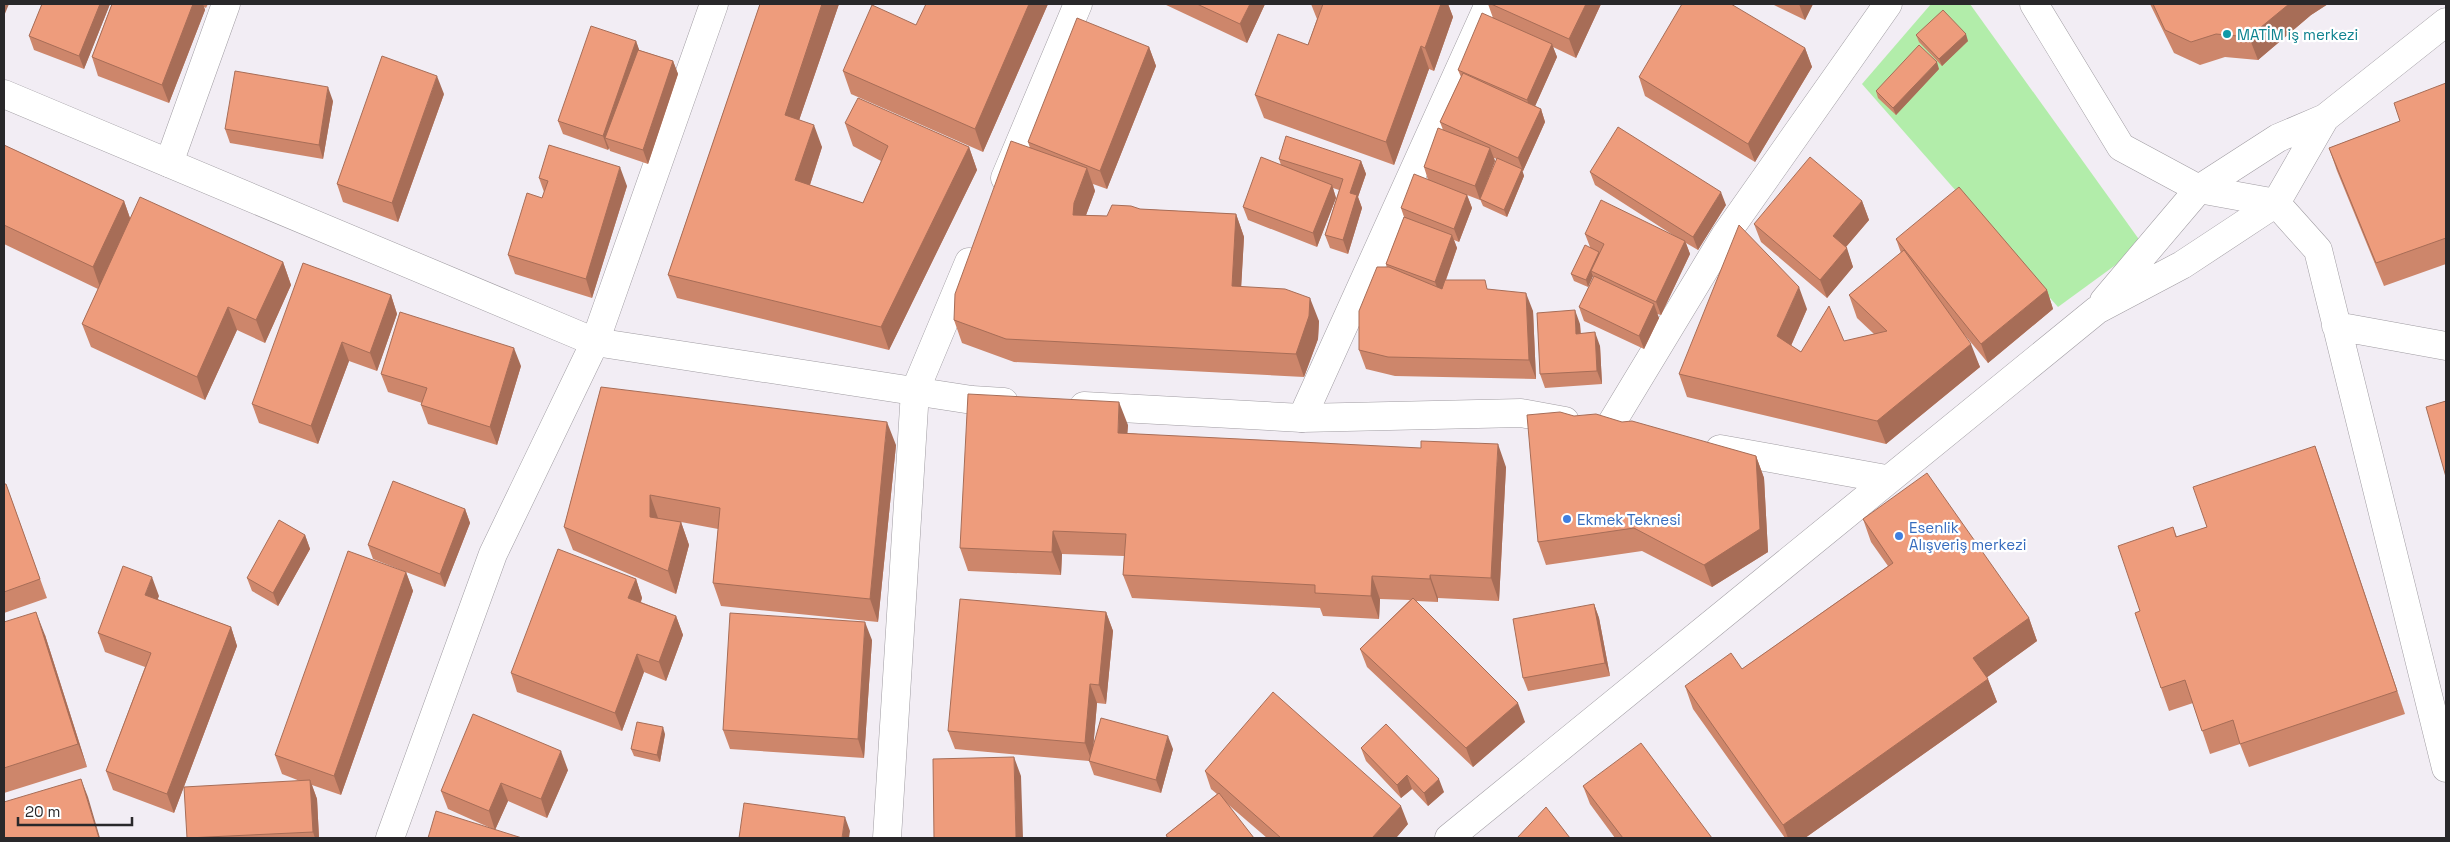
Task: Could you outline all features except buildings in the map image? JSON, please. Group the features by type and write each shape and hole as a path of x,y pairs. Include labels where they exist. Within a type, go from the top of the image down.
{"street":[{"path":"169,163 226,4"},
{"path":"390,838 493,554 595,342 714,4"},
{"path":"995,202 1078,4"},
{"path":"1302,418 1488,4"},
{"path":"1608,429 1726,234 1888,4"},
{"path":"2034,4 2121,147 2198,189 2276,202 2318,250 2446,768"},
{"path":"1449,838 2096,310 2198,189 2278,138 2325,118 2446,22"},
{"path":"4,94 595,342 972,400 1030,403"},
{"path":"2096,310 2182,265 2276,202 2325,118"},
{"path":"887,838 915,391 980,238"},
{"path":"2336,326 2446,346"},
{"path":"1059,405 1302,418 1521,413 1637,434"},
{"path":"1694,444 1886,480"}],"green space":[{"path":"1931,4 1970,4 2143,245 2058,307 1862,84"}],"place":[{"name":"MATİM iş merkezi","path":"2227,34"},
{"name":"Ekmek Teknesi","path":"1567,519"},
{"name":"Esenlik Alışveriş merkezi","path":"1899,536"}]}
